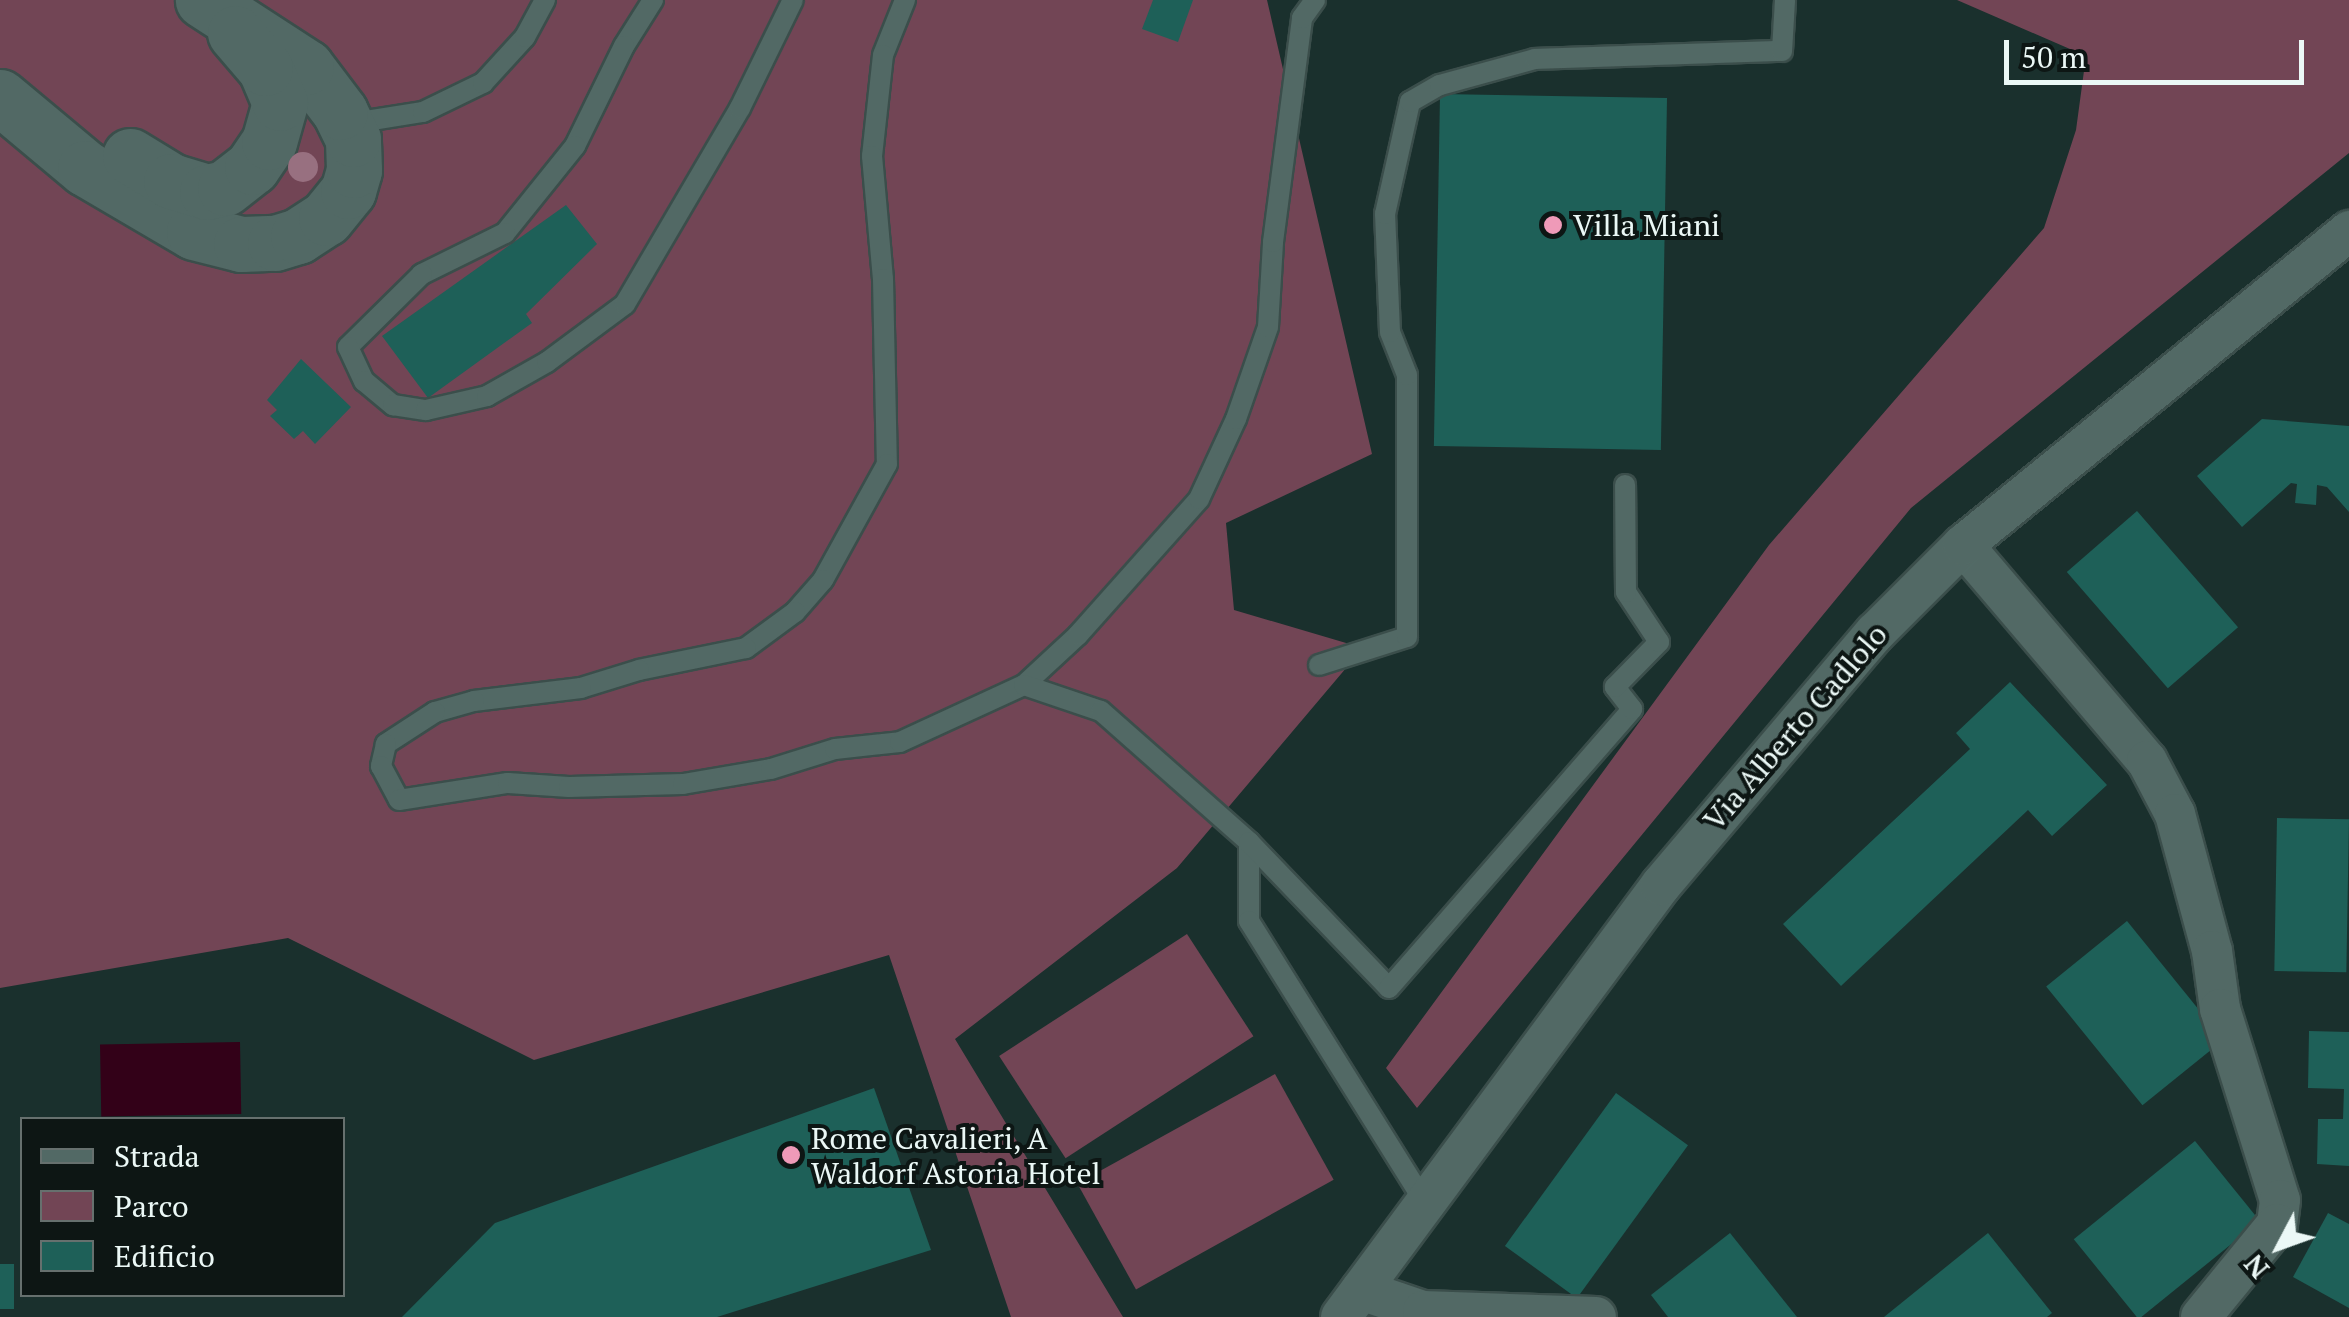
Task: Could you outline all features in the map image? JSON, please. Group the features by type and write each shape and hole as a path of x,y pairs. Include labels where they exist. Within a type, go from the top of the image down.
{"street":[{"path":"0,98 124,194 194,232 241,244 275,243 298,236 316,226 342,200 354,170 346,124 306,67 208,4"},
{"path":"0,98 84,129 193,190 225,188 260,155 277,122 280,103 265,68 208,4"},
{"name":"Via Alberto Cadlolo","path":"1351,1304 1674,870 1862,647 1963,545 2349,232"},
{"path":"1963,545 2147,761 2176,814 2212,951 2220,1009 2280,1200 2277,1224 2201,1317"},
{"path":"1351,1304 1596,1317"}],"lane":[{"path":"346,124 423,112 482,83 525,36 545,0"},
{"path":"652,0 624,46 575,146 505,233 422,274 348,348 364,381 394,405 426,410 488,396 547,362 624,304 731,125 793,0"},
{"path":"905,0 882,54 872,156 882,279 887,464 824,580 795,612 746,648 639,670 581,688 474,701 435,712 386,744 381,766 400,800 508,783 569,787 682,784 771,769 835,749 900,742 1024,685 1078,635 1199,499 1236,419 1268,327 1273,242 1302,18 1315,0"},
{"path":"1318,665 1406,637 1408,375 1390,332 1385,214 1410,102 1440,85 1535,59 1782,51 1785,0"},
{"path":"1024,685 1101,711 1249,842 1389,988 1632,710 1615,688 1660,642 1626,592 1625,485"},
{"path":"1249,842 1249,921 1426,1204"}],"green space":[{"path":"0,0 1267,0 1372,454 1226,523 1234,610 1363,648 1177,868 955,1039 1123,1317 1011,1317 889,955 534,1060 288,938 0,988"},
{"path":"1957,0 2349,0 2349,153 1911,508 1417,1108 1386,1068 1769,545 2044,228 2076,130 2086,56"},
{"path":"1187,934 1253,1036 1066,1158 999,1056"},
{"path":"1275,1074 1334,1180 1136,1289 1077,1184"}],"shaded area":[{"path":"240,1042 241,1114 101,1116 100,1044"}],"building":[{"path":"1153,0 1193,0 1178,42 1142,29"},
{"name":"Villa Miani","path":"1440,94 1667,98 1661,450 1434,446"},
{"path":"566,205 597,244 526,314 532,323 428,398 382,336"},
{"path":"301,359 351,407 315,444 303,431 294,439 270,416 277,410 267,400"},
{"path":"2262,419 2349,426 2349,512 2327,487 2317,485 2316,505 2295,503 2297,484 2291,483 2242,527 2197,476"},
{"path":"2137,511 2238,627 2168,688 2067,572"},
{"path":"2010,682 2107,785 2052,836 2028,810 1841,986 1783,924 1970,749 1956,733"},
{"path":"2277,818 2349,819 2346,972 2274,971"},
{"path":"2127,921 2223,1040 2142,1105 2046,986"},
{"path":"2309,1031 2349,1032 2349,1166 2317,1164 2318,1119 2343,1119 2344,1089 2308,1088"},
{"name":"Rome Cavalieri, A Waldorf Astoria Hotel","path":"874,1088 931,1250 717,1317 402,1317 495,1223"},
{"path":"1616,1093 1688,1145 1577,1298 1505,1246"},
{"path":"2195,1141 2260,1221 2141,1317 2137,1317 2074,1239"},
{"path":"2328,1213 2349,1224 2349,1308 2293,1277"},
{"path":"1730,1233 1797,1317 1668,1317 1651,1295"},
{"path":"1988,1233 2052,1313 2047,1317 1884,1317"},
{"path":"0,1264 14,1264 14,1309 0,1309"}],"place":[{"name":"Villa Miani","path":"1553,225"},
{"name":"Rome Cavalieri, A Waldorf Astoria Hotel","path":"791,1155"}]}
